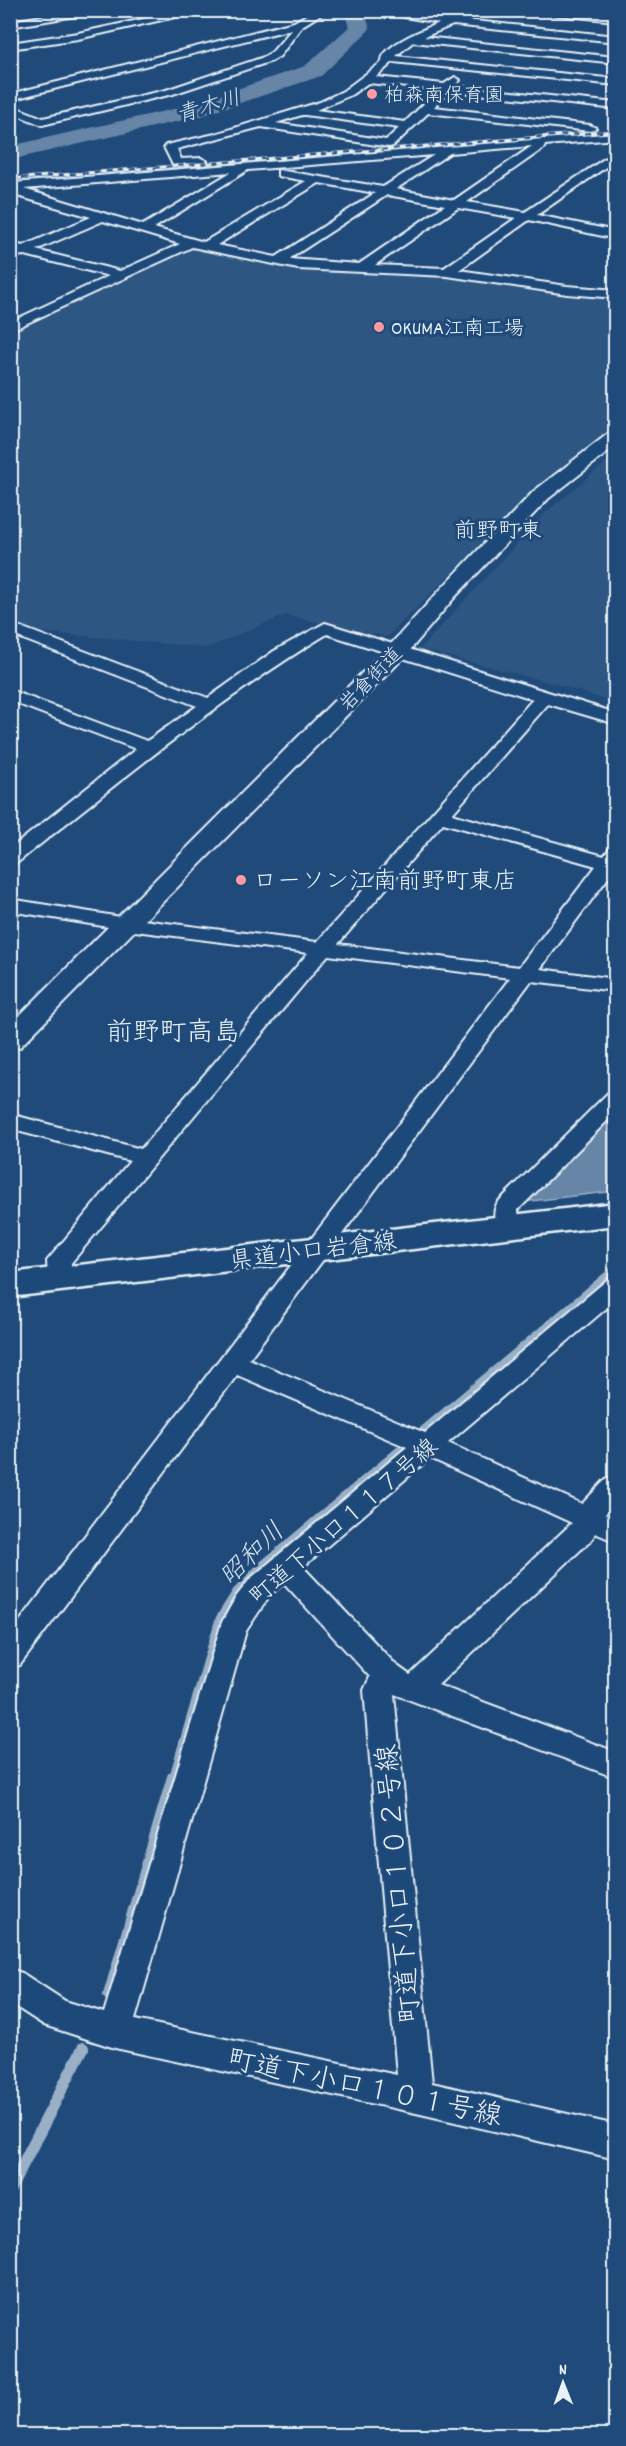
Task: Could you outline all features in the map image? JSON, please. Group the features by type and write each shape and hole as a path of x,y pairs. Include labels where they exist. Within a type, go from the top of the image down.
{"main road":[{"name":"県道小口岩倉線","path":"10,1285 615,1214"}],"street":[{"path":"10,24 107,10"},
{"path":"10,46 78,36 201,10"},
{"path":"10,97 134,70 297,24 323,10"},
{"path":"369,10 454,22 615,39"},
{"path":"387,58 411,39 480,10"},
{"path":"538,10 615,18"},
{"path":"389,144 521,18"},
{"path":"10,108 42,122 106,107 174,95 268,59 294,35 298,28 297,24"},
{"path":"411,39 615,60"},
{"path":"115,58 134,70"},
{"path":"387,58 615,82"},
{"path":"170,147 256,122 302,112 347,93 387,64 387,58"},
{"path":"364,79 615,106"},
{"path":"155,84 174,95"},
{"path":"57,85 106,107"},
{"path":"425,109 590,129"},
{"path":"302,112 407,126"},
{"path":"170,147 217,137 256,122 389,144"},
{"path":"11,186 177,163 615,127"},
{"path":"11,186 615,135"},
{"path":"217,137 236,147"},
{"path":"525,143 575,152"},
{"path":"362,268 540,146"},
{"path":"170,147 177,163"},
{"path":"278,261 382,191 444,153 443,150"},
{"path":"447,272 609,157"},
{"path":"144,229 248,167 526,216 615,235"},
{"path":"206,246 317,179"},
{"path":"11,186 102,217 191,243 278,261 324,268 447,272 567,290 615,294"},
{"path":"10,256 102,217"},
{"path":"10,327 191,243"},
{"path":"10,247 120,275"},
{"path":"20,308 39,313"},
{"name":"岩倉街道","path":"10,1041 398,650 447,594 541,495 615,437"},
{"path":"10,628 211,705"},
{"path":"10,859 149,748 280,655 325,628 615,719"},
{"path":"10,695 149,748"},
{"path":"60,1279 59,1262 323,948 545,696"},
{"path":"10,1657 612,858 440,816"},
{"path":"10,905 127,924 615,985"},
{"path":"508,1227 506,1208 615,1098"},
{"path":"10,1121 147,1158"},
{"name":"町道下小口１１７号線","path":"115,2032 232,1630 246,1605 260,1587 615,1286"},
{"path":"233,1363 396,1431 615,1531"},
{"path":"414,1689 582,1531 594,1506 615,1486"},
{"path":"286,1567 386,1674 399,1683 615,1765"},
{"name":"町道下小口１０２号線","path":"386,1674 379,1689 416,2096"},
{"name":"町道下小口１０１号線","path":"10,1984 57,2014 115,2032 416,2096 615,2142"}],"shaded area":[{"path":"191,247 299,269 446,275 615,295 615,430 535,491 387,637 285,615 207,648 34,631 11,623 10,332"},
{"path":"615,455 615,703 560,685 420,649 545,513"},
{"path":"615,1107 615,1191 523,1202"}],"waterway":[{"name":"青木川","path":"10,153 193,111 313,71 360,28 356,18 371,10"},
{"name":"昭和川","path":"173,1779 220,1619 237,1592 261,1567 616,1269"},
{"name":"昭和川","path":"109,1995 173,1777"},
{"name":"昭和川","path":"10,2189 83,2048"}],"railway":[{"path":"10,179 616,131"}],"place":[{"name":"柏森南保育園","path":"372,94"},
{"name":"OKUMA江南工場","path":"379,327"},
{"name":"ローソン江南前野町東店","path":"241,880"}],"district":[{"name":"前野町東","path":"498,529"},
{"name":"前野町高島","path":"173,1031"}]}
